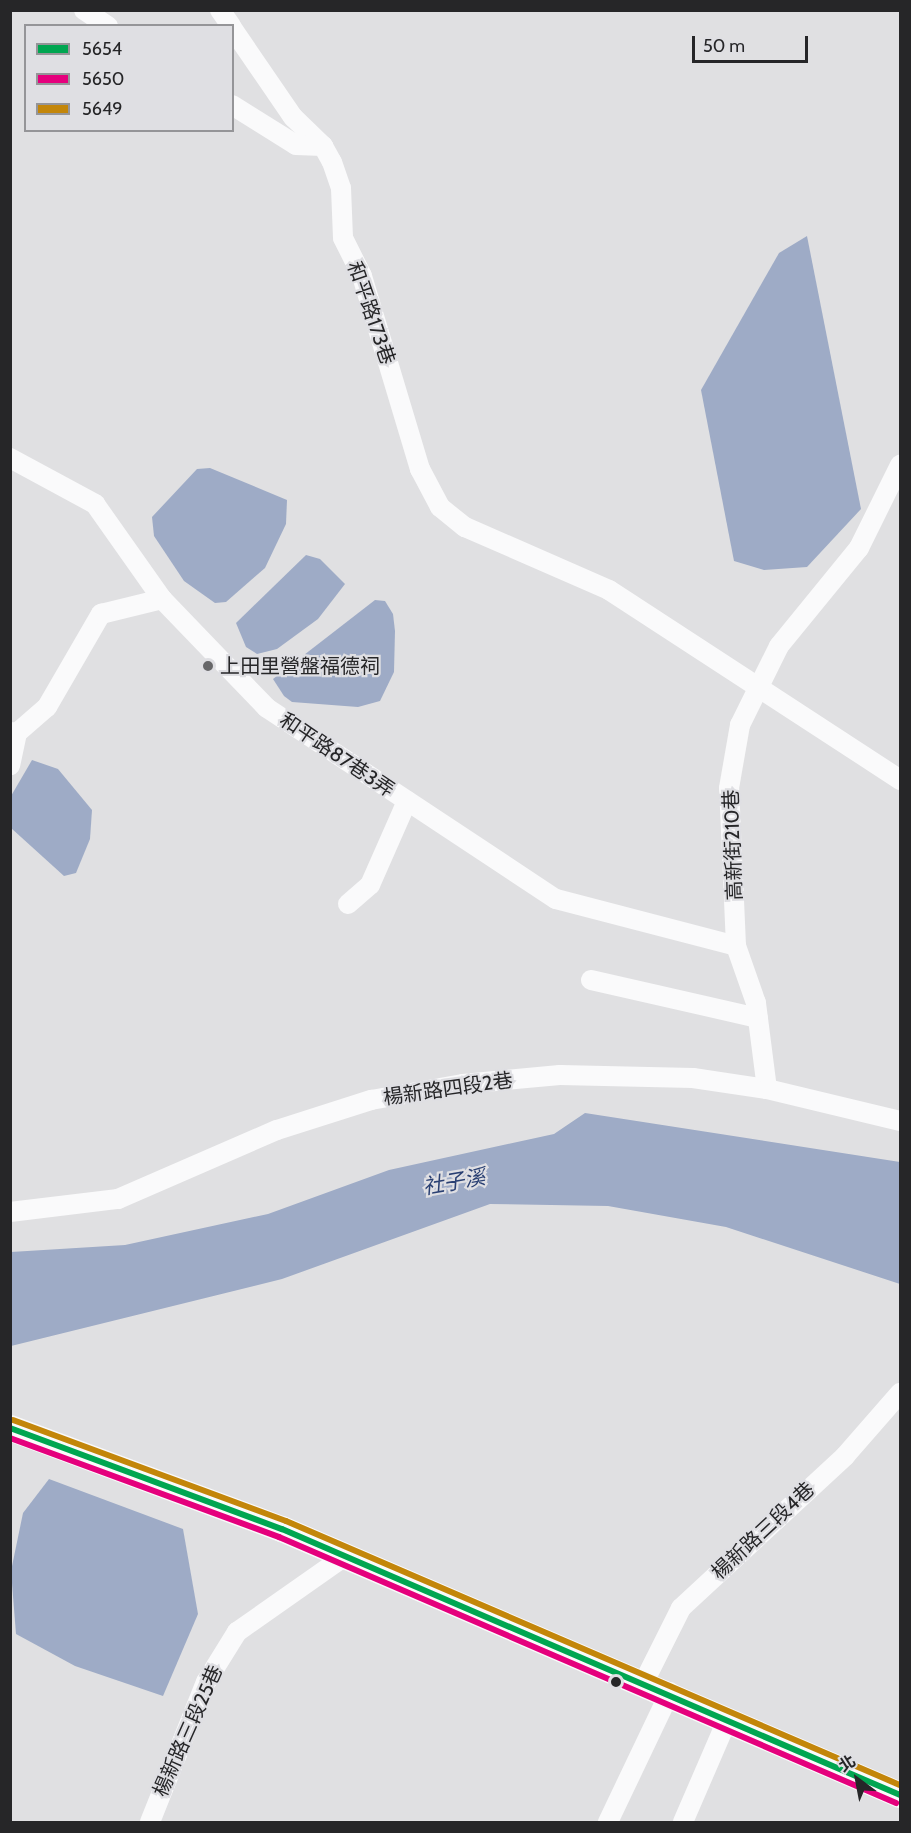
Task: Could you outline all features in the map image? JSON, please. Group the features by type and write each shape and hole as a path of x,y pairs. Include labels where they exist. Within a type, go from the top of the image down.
{"main road":[{"path":"10,1428 345,1556 670,1692 900,1795"}],"street":[{"path":"84,10 105,24"},
{"path":"220,10 230,24"},
{"path":"234,30 293,117 323,146"},
{"path":"234,106 296,145 323,146"},
{"name":"和平路173巷","path":"323,146 341,188 343,238 362,276 420,469 440,507 465,527 609,590 756,686"},
{"name":"和平路87巷3弄","path":"10,458 95,504 162,599 267,708 556,899 736,946"},
{"name":"高新街210巷","path":"767,1089 758,1018 736,946 729,788 740,725 756,686 779,646 859,548 900,465"},
{"path":"10,765 14,733 47,707 101,614 162,599"},
{"path":"756,686 900,780"},
{"path":"348,904 370,885 406,801"},
{"path":"591,980 758,1018"},
{"name":"楊新路四段2巷","path":"10,1212 118,1199 277,1130 371,1101 463,1084 572,1075 693,1078 767,1089 900,1121"},
{"name":"楊新路三段4巷","path":"644,1682 681,1608 845,1456 900,1393"},
{"name":"楊新路三段25巷","path":"150,1822 206,1682 237,1632 345,1556"},
{"path":"608,1822 670,1692"},
{"path":"683,1822 728,1718"}],"water":[{"path":"807,236 861,509 807,567 764,570 734,561 701,390 779,253"},
{"path":"210,468 287,500 286,524 265,568 226,602 215,603 184,581 154,536 152,517 197,469"},
{"path":"306,555 320,559 345,584 318,619 277,649 257,654 246,647 236,623"},
{"path":"375,600 385,601 393,614 395,631 394,672 380,701 358,707 292,702 284,696 273,679"},
{"path":"32,760 58,769 92,810 90,839 76,873 64,876 11,828 11,796"},
{"name":"社子溪","path":"585,1113 900,1162 900,1284 726,1227 608,1206 490,1204 282,1279 11,1346 11,1252 125,1245 268,1214 389,1170 554,1134"},
{"path":"49,1479 183,1529 198,1614 163,1696 75,1666 16,1634 11,1571 23,1513"}],"transit line":[{"name":"5649","path":"13,1420 286,1521 900,1785"},
{"name":"5654","path":"10,1428 282,1529 900,1795"},
{"name":"5650","path":"10,1438 279,1537 896,1803"}],"place":[{"name":"上田里營盤福德祠","path":"208,666"}]}
